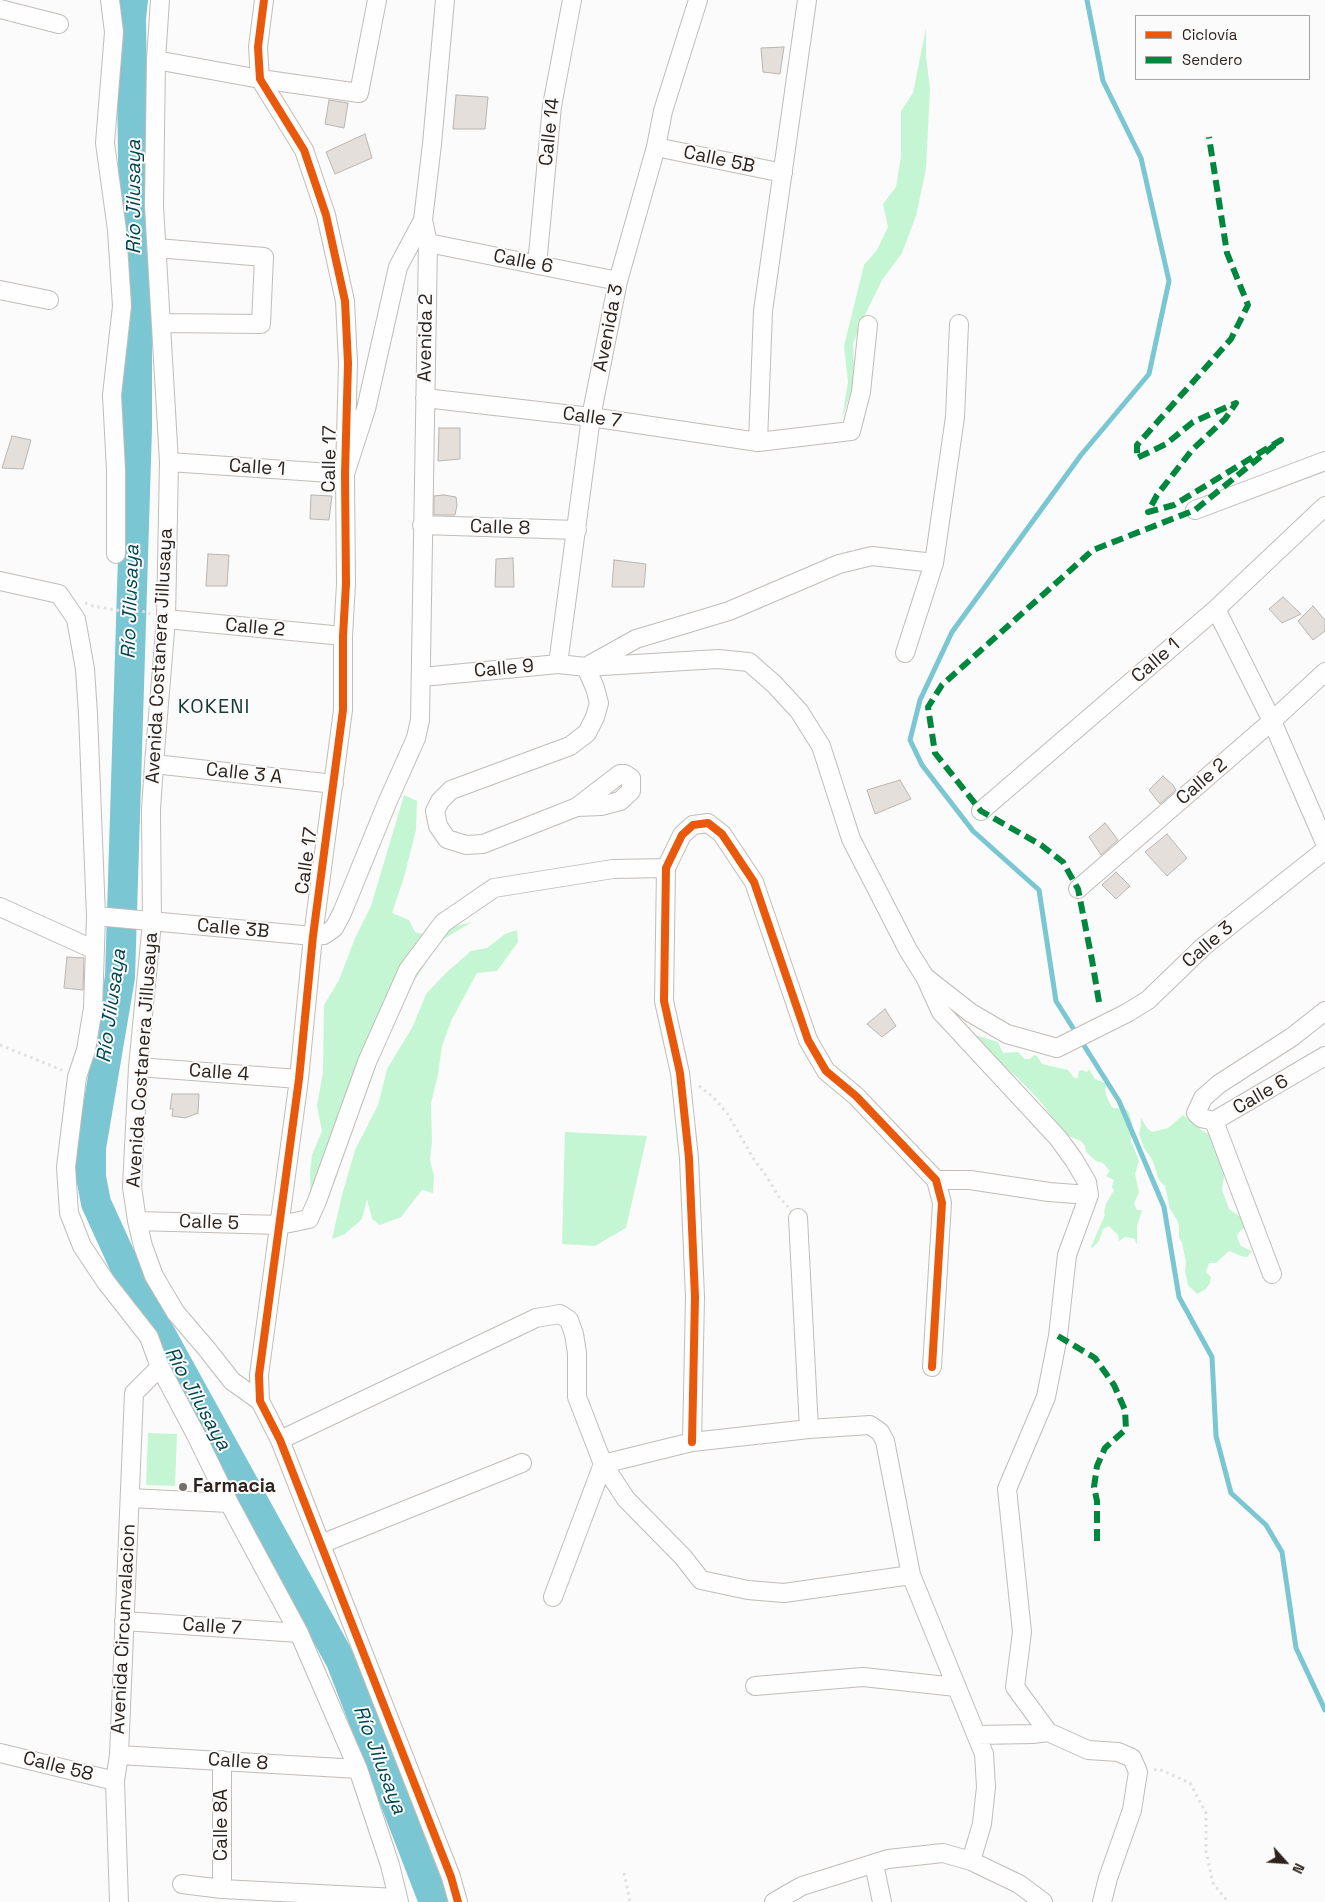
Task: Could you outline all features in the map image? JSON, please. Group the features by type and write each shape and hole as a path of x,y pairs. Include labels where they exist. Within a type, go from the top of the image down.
{"street":[{"path":"110,0 114,32 105,142 117,230 122,306 112,395 116,470 116,554"},
{"name":"Avenida Costanera Jillusaya","path":"160,0 156,60 154,206 169,462 166,620 144,921 132,1187 137,1221 154,1276 176,1313 232,1381 260,1401"},
{"name":"Calle 17","path":"260,1401 259,1375 299,1078 313,936 343,710 348,363 345,301 326,215 304,150 260,79 258,47 264,0"},
{"path":"156,60 260,79 359,93 377,0"},
{"name":"Avenida 2","path":"313,936 324,935 334,928 342,913 416,738 420,720 428,243 423,220 445,0"},
{"name":"Calle 14","path":"537,265 552,106 572,0"},
{"name":"Avenida 3","path":"558,664 591,417 618,281 656,147 664,111 698,0"},
{"path":"758,442 763,311 807,0"},
{"path":"0,9 59,24"},
{"name":"Calle 5B","path":"656,147 783,173"},
{"path":"345,474 366,409 398,267 423,220"},
{"name":"Calle 6","path":"428,243 618,281"},
{"path":"157,248 264,257 261,324 162,323"},
{"path":"0,290 49,300"},
{"path":"905,652 934,563 955,417 959,324"},
{"name":"Calle 7","path":"425,398 591,417 758,442 852,431 861,392 868,326"},
{"path":"1195,510 1325,461"},
{"name":"Calle 1","path":"169,462 345,474"},
{"name":"Calle 1","path":"981,811 1216,609 1325,506"},
{"name":"Calle 8","path":"422,525 577,530"},
{"path":"577,807 483,844 466,844 447,839 438,826 435,811 440,801 451,790 570,746 587,733 599,703 586,667 636,639 729,610 839,564 872,556 934,563"},
{"path":"0,581 59,594 76,619 85,669 104,916 95,950 93,1008 86,1050 77,1077 66,1167 68,1213 82,1246 106,1282 150,1336 160,1367 229,1503 299,1633 358,1769 390,1865 398,1900 222,1889 182,1884"},
{"path":"1216,609 1272,721 1325,843"},
{"name":"Calle 2","path":"166,620 343,636"},
{"name":"Calle 9","path":"422,677 558,664 586,667 718,659 750,662 799,711 821,746 852,839 908,950 925,977"},
{"name":"Calle 2","path":"1078,889 1272,721 1325,672"},
{"name":"Calle 3 A","path":"154,764 334,784"},
{"path":"692,1442 695,1297 689,1158 680,1073 664,1001 666,868 682,835 693,825 708,823 722,834 754,882 808,1040 826,1071 856,1096 936,1180 942,1203 932,1367"},
{"name":"Calle 3","path":"925,977 971,1013 1007,1034 1057,1048 1127,1013 1148,1000 1204,946 1325,850"},
{"name":"Calle 5","path":"137,1221 280,1225 309,1219 367,1062 408,970 443,923 494,888 613,869 666,868"},
{"path":"0,907 95,950"},
{"name":"Calle 3B","path":"104,916 313,936"},
{"path":"925,977 941,1012 1058,1138 1087,1182 1090,1195 1067,1255 1058,1336 1046,1396 1007,1489 1022,1632 1015,1687 1048,1732 1088,1750 1118,1752 1132,1758 1138,1772 1132,1810 1108,1878 1102,1902"},
{"name":"Calle 6","path":"1323,1062 1214,1122 1201,1118 1196,1113 1203,1098 1219,1084 1292,1037 1325,1012"},
{"name":"Calle 4","path":"138,1067 299,1078"},
{"path":"1214,1122 1272,1274"},
{"path":"936,1180 970,1180 1048,1192 1090,1195"},
{"path":"798,1218 809,1429"},
{"path":"280,1440 536,1318 560,1314 569,1320 574,1334 577,1353 577,1397 603,1464 626,1499 683,1557 701,1580 748,1590 784,1593 911,1575"},
{"name":"Avenida Circunvalacion","path":"119,1902 115,1781 119,1755 134,1393 160,1367"},
{"path":"260,1401 280,1440 450,1877 458,1902"},
{"path":"603,1464 692,1442 809,1429 870,1425 880,1432 885,1441 911,1575 984,1754 986,1787 982,1824 971,1861"},
{"path":"321,1544 522,1463"},
{"path":"553,1597 603,1464"},
{"path":"130,1498 229,1503"},
{"name":"Calle 7","path":"124,1621 299,1633"},
{"path":"756,1686 863,1677 956,1687"},
{"path":"976,1735 1048,1732"},
{"name":"Calle 58","path":"0,1752 115,1781"},
{"name":"Calle 8","path":"119,1755 358,1769"},
{"name":"Calle 8A","path":"222,1760 222,1889"},
{"path":"774,1902 802,1886 888,1859 943,1853 971,1861 1019,1884 1043,1902"},
{"path":"874,1864 882,1902"}],"path":[{"path":"59,594 94,606 122,611 142,611"},
{"path":"0,1045 77,1077"},
{"path":"680,1073 712,1096 727,1113 779,1197 798,1218"},
{"path":"1138,1772 1159,1769 1190,1783 1206,1813 1206,1851 1213,1883 1228,1902"},
{"path":"624,1874 630,1902"}],"green space":[{"path":"926,28 926,56 930,89 926,169 916,216 902,253 882,280 853,344 855,380 842,419 848,382 844,346 864,265 877,250 888,227 883,204 896,187 901,156 901,111 913,93"},
{"path":"404,795 417,801 416,830 404,877 392,913 409,920 415,932 423,934 472,922 432,946 425,964 385,1027 311,1207 310,1173 312,1155 322,1131 317,1106 323,1072 324,1005 339,980 355,938 371,906"},
{"path":"517,930 518,942 497,971 477,973 452,1019 442,1046 438,1075 431,1103 432,1141 430,1160 434,1176 433,1193 422,1190 401,1217 380,1225 372,1219 367,1199 362,1219 345,1234 332,1239 355,1150 378,1105 387,1069 413,1026 426,994 471,951 487,948 505,934"},
{"path":"975,1035 998,1042 1003,1053 1018,1052 1025,1059 1030,1059 1034,1055 1037,1056 1042,1064 1068,1070 1074,1078 1078,1078 1079,1071 1087,1072 1089,1069 1095,1079 1108,1084 1105,1089 1111,1106 1113,1108 1126,1109 1129,1113 1132,1123 1131,1141 1139,1161 1135,1174 1139,1192 1134,1204 1137,1210 1142,1210 1137,1226 1137,1244 1135,1239 1132,1238 1125,1237 1119,1241 1118,1235 1109,1226 1103,1229 1099,1241 1091,1247 1105,1215 1106,1204 1114,1190 1112,1187 1114,1180 1106,1176 1110,1171 1103,1163 1096,1161 1086,1152 1085,1146 1081,1141 1066,1135 1039,1100 1017,1077 980,1046 973,1037"},
{"path":"1183,1115 1204,1132 1214,1136 1214,1145 1225,1169 1222,1190 1229,1209 1246,1221 1246,1227 1237,1236 1241,1246 1252,1251 1247,1257 1229,1251 1216,1263 1209,1263 1206,1272 1211,1277 1210,1283 1206,1289 1197,1294 1188,1285 1185,1271 1186,1261 1179,1238 1179,1226 1170,1209 1165,1186 1159,1180 1152,1159 1144,1148 1139,1134 1141,1118 1152,1132 1168,1128"},
{"path":"565,1132 647,1136 626,1228 595,1246 562,1244"},
{"path":"148,1433 177,1434 175,1486 146,1485"}],"building":[{"path":"784,47 780,74 763,72 761,48"},
{"path":"456,95 488,97 485,129 453,129"},
{"path":"329,100 348,103 344,128 325,124"},
{"path":"365,134 372,158 335,174 326,152"},
{"path":"439,428 460,428 460,459 438,461"},
{"path":"12,436 31,440 23,469 2,468"},
{"path":"311,495 332,496 329,520 310,519"},
{"path":"434,496 456,497 455,515 434,515"},
{"path":"208,554 229,555 227,586 206,586"},
{"path":"513,558 514,587 495,587 496,559"},
{"path":"614,560 646,564 644,587 612,587"},
{"path":"1283,597 1301,614 1282,623 1269,609"},
{"path":"1313,606 1325,620 1325,631 1313,640 1298,621"},
{"path":"1163,776 1176,790 1160,804 1149,790"},
{"path":"900,780 911,799 875,814 867,790"},
{"path":"1105,823 1118,840 1101,855 1089,837"},
{"path":"1167,834 1187,858 1167,876 1145,852"},
{"path":"1116,872 1130,886 1116,899 1102,885"},
{"path":"67,957 84,958 83,990 64,988"},
{"path":"885,1009 896,1026 882,1037 867,1024"},
{"path":"172,1094 199,1094 198,1113 185,1118 172,1116 173,1109 170,1109"}],"waterway":[{"name":"Río Jilusaya","path":"133,0 131,18 137,316 137,428 120,977 91,1148 91,1177 96,1203 132,1282 341,1661 434,1902"},
{"path":"1087,0 1103,81 1141,158 1169,281 1149,374 1081,455 952,632 920,700 910,740 922,765 973,831 1039,890 1056,1001 1119,1101 1164,1207 1179,1297 1212,1357 1216,1436 1231,1493 1266,1525 1282,1552 1296,1648 1325,1710"}],"marked path":[{"path":"1099,1002 1078,889 1063,862 1041,845 981,811 935,753 928,707 942,685 1093,550 1195,510 1281,440 1174,505 1148,512 1157,495 1192,450 1225,419 1236,403 1193,422 1166,444 1137,458 1137,445 1231,339 1248,305 1227,253 1209,137"},
{"path":"1058,1336 1095,1358 1114,1385 1125,1410 1126,1429 1105,1448 1097,1466 1094,1487 1097,1501 1097,1542"}],"cycle path":[{"path":"264,0 258,47 260,79 304,150 326,215 345,301 348,363 343,710 313,936 299,1079 259,1375 260,1401 280,1440 451,1877 458,1902"},
{"path":"692,1442 695,1297 689,1158 680,1073 664,1001 666,868 682,835 693,825 708,823 722,834 754,882 808,1040 826,1071 856,1096 936,1180 942,1203 932,1367"}],"place":[{"name":"Farmacia","path":"183,1487"}],"district":[{"name":"KOKENI","path":"214,708"}]}
